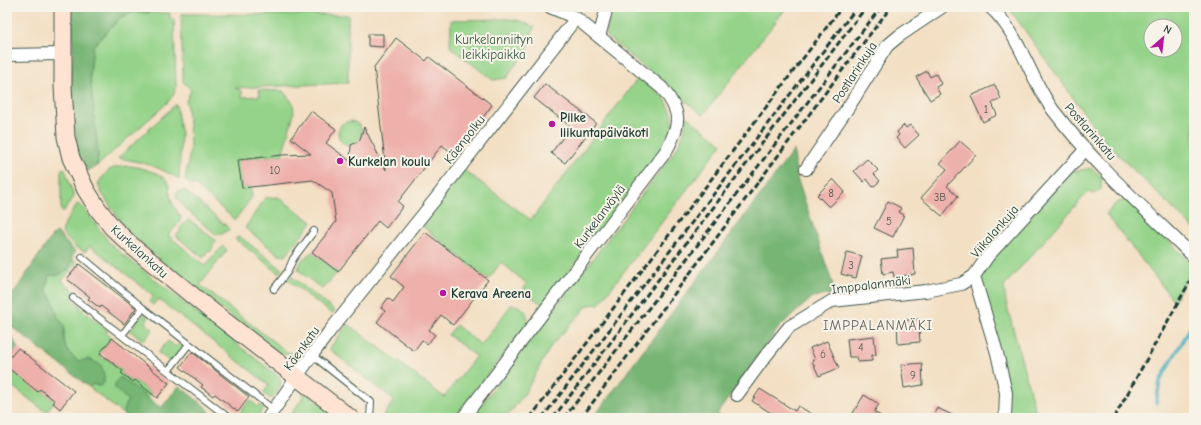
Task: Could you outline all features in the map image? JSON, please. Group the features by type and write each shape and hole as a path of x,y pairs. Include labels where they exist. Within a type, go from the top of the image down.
{"street":[{"name":"Kurkelankatu","path":"63,7 62,86 66,137 71,158 86,190 98,209 112,227 133,247 209,309 350,418"},
{"name":"Kurkelanväylä","path":"463,418 666,151 675,134 678,119 673,101 662,88 576,18 550,7"},
{"path":"599,37 607,7"},
{"name":"Postlarinkuja","path":"806,169 851,103 887,46 899,36 942,7"},
{"name":"Postlarinkatu","path":"990,7 1008,27 1042,94 1085,150 1194,258"},
{"name":"Käenpolku","path":"358,295 576,18"},
{"path":"7,55 63,54"},
{"name":"Viikalankuja","path":"1005,418 1006,393 997,353 974,276 988,256 1085,150"},
{"name":"Imppalanmäki","path":"737,395 764,358 789,328 832,301 926,292 960,284 974,276"},
{"name":"Käenkatu","path":"271,414 312,355 358,295"}],"lane":[{"path":"274,289 288,271 294,258 314,231"},
{"path":"82,257 189,344 271,414"},
{"path":"73,298 229,418"},
{"path":"122,335 143,308"},
{"path":"168,371 189,344"},
{"path":"312,355 371,402 370,418"}],"green space":[{"path":"72,7 148,7 148,13 135,12 121,17 93,46 90,75 98,154 97,166 86,171 77,151 70,87 73,52"},
{"path":"611,7 787,7 703,115 606,36"},
{"path":"1008,7 1194,7 1194,229 1105,142"},
{"path":"135,12 170,13 170,20 174,19 176,86 174,94 168,102 97,166 98,154 90,75 93,46 121,17"},
{"path":"181,14 348,15 348,83 235,88 242,91 242,97 260,96 259,90 283,91 293,103 294,113 282,155 238,160 242,188 251,187 252,197 235,220 194,184 192,186 185,180 190,150 186,101 191,90 183,82"},
{"name":"Kurkelanniityn leikkipaikka","path":"509,19 521,21 534,27 527,52 512,69 507,78 493,80 450,47 451,20"},
{"path":"638,78 664,97 673,115 671,134 663,149 543,305 523,290 527,284 501,262 488,280 420,224 464,170 531,220"},
{"path":"176,104 181,134 179,179 150,165 118,158"},
{"path":"686,116 722,144 599,304 588,305 551,346 525,393 506,418 471,418 670,158 682,138"},
{"path":"350,121 358,125 362,133 358,141 350,145 342,141 338,133 342,125"},
{"path":"794,150 796,175 836,294 813,297 780,326 717,414 724,418 593,418"},
{"path":"131,166 158,174 167,181 171,200 181,217 180,222 168,235 205,266 223,246 227,250 200,285 287,352 299,354 301,352 302,353 300,356 294,357 285,353 283,356 157,258 118,222 119,219 101,192 98,184 105,174 111,169"},
{"path":"63,168 65,169 74,197 63,212 61,211 61,170"},
{"path":"1091,168 1102,177 1101,189 1094,194 1088,192 1004,286 1006,302 1037,418 1009,418 981,293 981,278 989,263 1072,170 1077,171"},
{"path":"184,190 230,229 217,235 185,209 176,197 178,192"},
{"path":"278,197 312,222 286,256 279,255 245,228 265,198"},
{"path":"1125,200 1137,207 1193,266 1174,301 1106,214 1116,203"},
{"path":"77,204 83,207 108,241 123,255 279,377 281,383 280,386 271,399 263,393 269,385 158,299 153,305 149,302 154,296 90,246 85,252 78,248 77,249 62,233 65,223"},
{"path":"189,219 216,241 212,246 214,248 210,252 208,251 203,258 176,236 181,229 180,228"},
{"path":"57,232 75,252 71,265 64,273 49,275 46,289 54,304 58,318 64,325 65,346 69,353 78,361 89,359 101,365 104,383 100,386 93,384 89,387 7,323 7,303 52,236"},
{"path":"239,236 282,269 279,273 235,239"},
{"path":"312,252 338,272 322,289 298,270 301,262"},
{"path":"72,259 77,262 62,281 77,293 72,299 81,306 80,308 108,330 106,333 112,338 99,355 104,360 106,358 123,371 121,373 133,382 135,380 151,393 148,398 120,377 128,400 125,405 124,415 89,387 92,384 100,386 67,351 64,340 64,325 58,318 54,304 46,289 49,275 57,276 72,263"},
{"path":"291,276 335,311 332,314 288,280"},
{"path":"511,305 519,306 526,312 528,323 454,418 382,418 394,400 329,349 348,324 444,397 476,356 448,335 456,325 481,345"},
{"path":"143,313 149,318 145,323 153,329 144,341 130,331"},
{"path":"7,329 18,348 7,361"},
{"path":"168,341 176,347 180,342 185,346 172,363 158,353"},
{"path":"7,367 38,391 40,389 55,401 46,412 7,382"},
{"path":"120,377 161,408 179,386 206,407 214,418 178,418 173,414 171,418 153,415 152,418 128,418 124,415 125,405 128,400 115,389 115,384"},
{"path":"303,393 306,393 341,418 305,418 302,416 296,418 291,414 302,399"},
{"path":"250,400 258,407 260,405 264,408 257,418 240,418 237,416"}],"building":[{"path":"368,34 383,34 383,47 368,46"},
{"path":"396,38 426,61 429,57 492,105 455,155 442,145 398,202 403,206 386,228 378,221 338,272 312,252 336,222 332,193 313,180 242,188 238,160 282,155 311,154 291,138 311,111 336,129 326,143 350,161 351,145 360,139 364,127 386,170 374,67"},
{"path":"927,71 930,77 936,74 941,84 936,87 940,94 930,100 916,77"},
{"path":"545,84 596,123 565,163 551,153 571,127 534,98"},
{"path":"995,85 1001,99 992,103 997,115 983,122 971,96"},
{"path":"904,125 906,128 910,125 919,135 905,148 896,138 899,135 897,132"},
{"path":"960,141 976,155 947,186 958,196 942,216 921,198 947,169 940,163"},
{"path":"867,159 878,170 874,174 880,181 873,187 867,179 864,182 854,171"},
{"path":"833,179 845,192 829,207 817,195"},
{"path":"888,201 901,208 899,212 904,215 893,237 874,228"},
{"name":"Kerava Areena","path":"425,232 488,280 453,325 441,315 429,330 435,335 427,344 422,340 414,351 377,322 385,311 381,308 388,298 393,302 404,287 391,276"},
{"path":"913,248 915,274 894,277 893,272 883,274 881,259 898,257 897,250"},
{"path":"847,252 862,256 856,278 841,274"},
{"path":"79,264 136,308 124,324 101,306 100,308 88,299 90,297 67,279"},
{"path":"918,319 920,342 898,344 897,321"},
{"path":"874,336 876,355 872,355 872,361 858,362 857,357 849,357 847,339"},
{"path":"112,338 169,383 157,398 135,380 133,382 121,373 123,371 100,353"},
{"path":"827,341 839,368 819,376 812,361 815,359 810,348"},
{"path":"18,348 74,391 60,409 53,403 55,401 40,389 38,392 7,367 7,361"},
{"path":"192,352 249,397 238,412 215,394 213,396 201,387 203,385 180,367"},
{"path":"922,363 923,385 904,388 901,365"},
{"path":"760,389 795,411 798,406 819,418 779,418 752,401"},
{"path":"864,395 879,404 874,412 884,418 850,418"},
{"path":"937,408 959,418 932,418"}],"waterway":[{"path":"1156,403 1160,381 1194,321"}],"railway":[{"path":"530,418 842,7"},
{"path":"542,418 857,7"},
{"path":"553,418 866,7"},
{"path":"564,418 881,7"},
{"path":"581,418 891,7"},
{"path":"1114,418 1194,274"}],"place":[{"name":"Pilke liikuntapäiväkoti","path":"552,124"},
{"name":"Kurkelan koulu","path":"340,161"},
{"name":"Kerava Areena","path":"443,293"}],"district":[{"name":"IMPPALANMÄKI","path":"878,325"}]}
